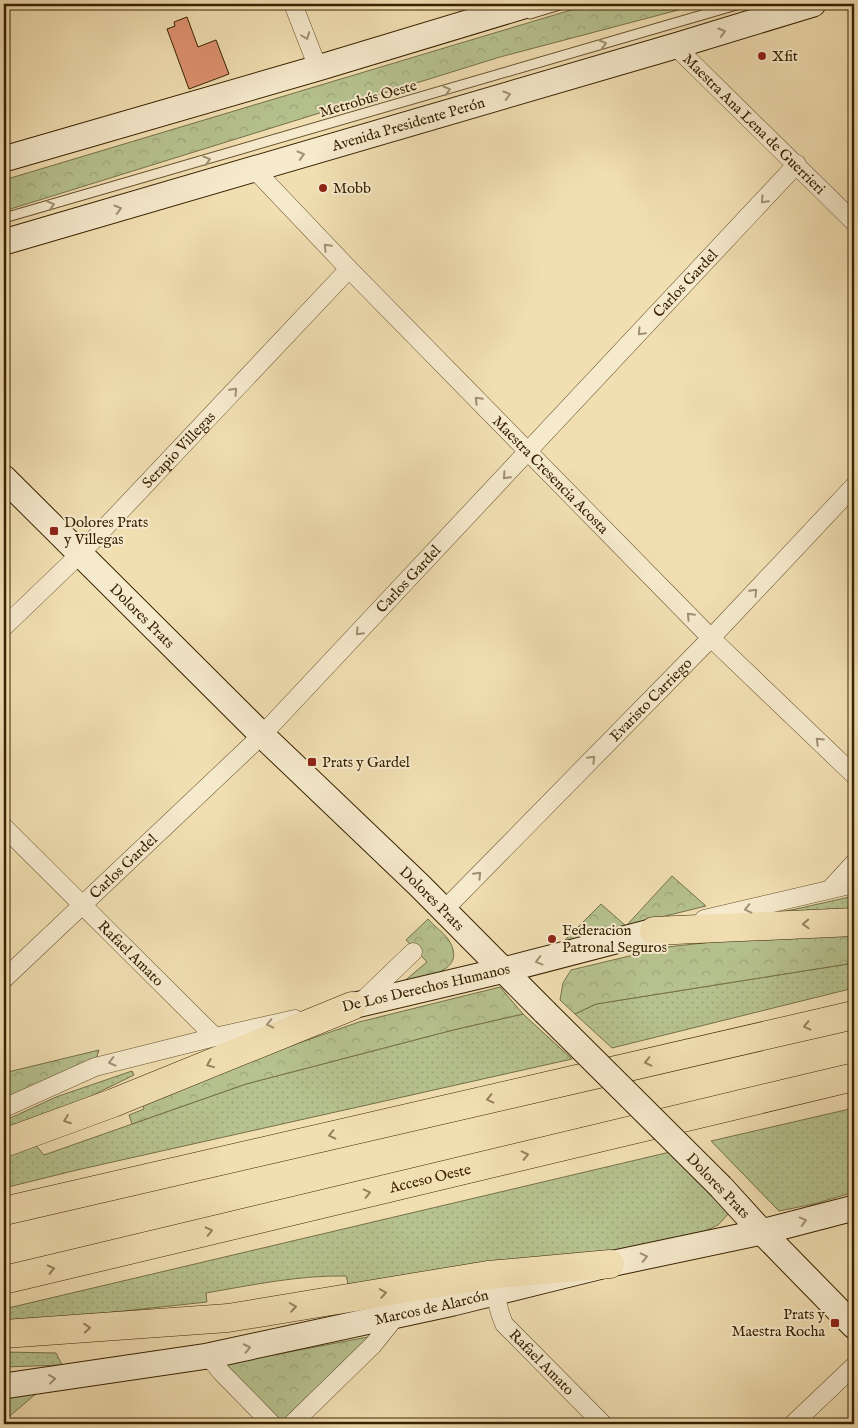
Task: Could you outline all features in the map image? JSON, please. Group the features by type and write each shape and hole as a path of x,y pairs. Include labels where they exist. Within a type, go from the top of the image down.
{"highway":[{"path":"654,931 854,922"},
{"path":"4,1143 113,1104 356,1005"},
{"path":"4,1211 854,1015"},
{"name":"Acceso Oeste","path":"4,1280 854,1076"},
{"path":"4,1334 228,1318 488,1275 610,1264"}],"street":[{"path":"293,4 318,68"},
{"path":"4,159 530,4"},
{"name":"Avenida Presidente Perón","path":"4,242 813,4"},
{"name":"Maestra Ana Lena de Guerrieri","path":"675,46 854,222"},
{"name":"Carlos Gardel","path":"4,979 262,735 797,164"},
{"name":"Maestra Cresencia Acosta","path":"254,169 349,270 712,638 854,775"},
{"name":"Serapio Villegas","path":"4,627 80,554 349,270"},
{"name":"Dolores Prats","path":"4,478 262,735 444,910 721,1187 854,1326"},
{"name":"Evaristo Carriego","path":"444,910 712,638 854,486"},
{"name":"Rafael Amato","path":"4,827 215,1036"},
{"path":"830,889 854,863"},
{"name":"De Los Derechos Humanos","path":"4,1108 95,1067 215,1036 504,970 654,931 854,884"},
{"path":"356,1005 413,952"},
{"name":"Marcos de Alarcón","path":"4,1386 208,1356 397,1315 610,1264 762,1232 854,1208"},
{"name":"Rafael Amato","path":"495,1292 504,1324 603,1424"},
{"path":"292,1424 374,1345 397,1315"},
{"path":"208,1356 222,1374 272,1424"},
{"path":"793,1424 854,1366"}],"lane":[{"path":"52,155 564,4"},
{"name":"Metrobús Oeste","path":"4,218 740,4"}],"green space":[{"path":"591,4 701,4 500,57 4,211 4,180"},
{"path":"672,876 706,906 626,926"},
{"path":"854,896 854,918 751,919"},
{"path":"601,904 626,926 564,941"},
{"path":"428,919 448,939 453,950 453,959 449,966 441,971 402,983 427,962 406,940"},
{"path":"854,929 854,963 596,1004 575,1014 560,1000 563,983 571,970 667,947 823,930"},
{"path":"854,963 854,988 612,1048 575,1014 596,1004"},
{"path":"500,987 523,1014 453,1030 246,1084 132,1124 129,1115 144,1109 141,1101 230,1067 359,1022"},
{"path":"523,1014 572,1059 4,1188 4,1153 33,1142 44,1155 246,1084 453,1030"},
{"path":"99,1050 95,1062 4,1100 4,1073"},
{"path":"132,1071 134,1075 30,1126 4,1136 4,1121 56,1097"},
{"path":"854,1108 854,1192 814,1204 779,1211 711,1141"},
{"path":"670,1152 732,1210 718,1225 699,1234 578,1259 349,1287 346,1276 294,1279 206,1293 207,1302 4,1324 4,1309"},
{"path":"368,1337 280,1423 225,1364"},
{"path":"4,1352 56,1353 62,1365 4,1367"},
{"path":"38,1392 4,1421 4,1398"}],"building":[{"path":"187,17 198,47 216,40 229,74 189,89 167,29 175,26 174,22"}],"place":[{"name":"Xfit","path":"762,56"},
{"name":"Mobb","path":"323,188"},
{"name":"Dolores Prats y Villegas","path":"54,531"},
{"name":"Prats y Gardel","path":"312,762"},
{"name":"Federacion Patronal Seguros","path":"552,939"},
{"name":"Prats y Maestra Rocha","path":"835,1323"}]}
